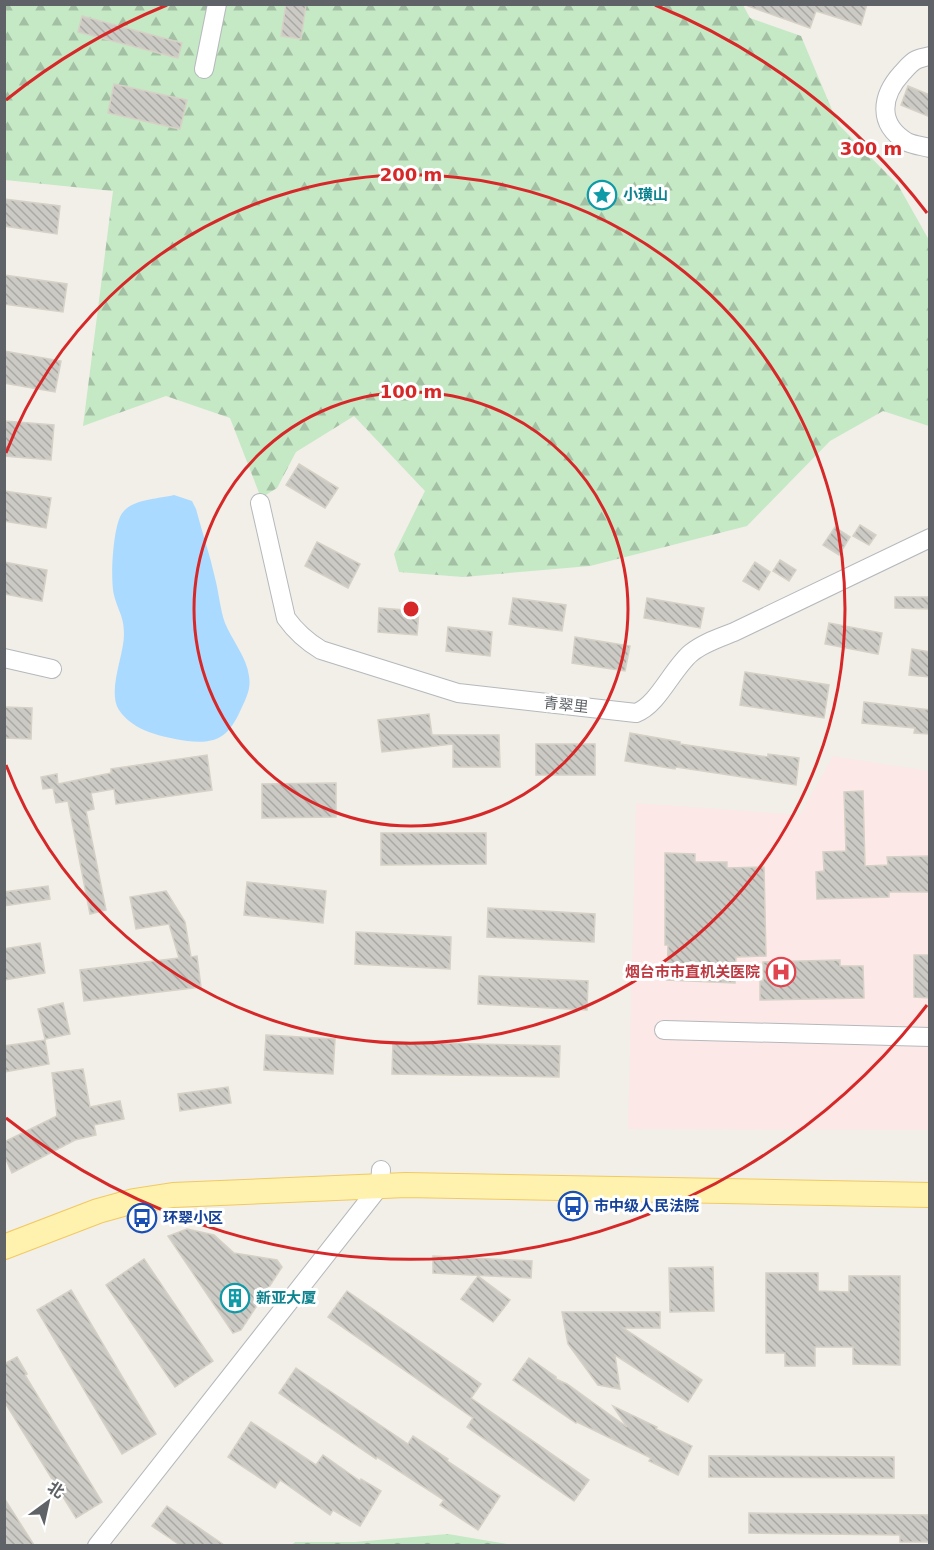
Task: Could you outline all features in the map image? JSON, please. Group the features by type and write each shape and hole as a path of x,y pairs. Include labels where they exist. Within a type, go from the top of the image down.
{"main road":[{"path":"381,1178 405,1169 930,1179"},
{"path":"5,1241 134,1201 173,1195 381,1178 418,1185 930,1195"}],"street":[{"path":"204,69 217,4"},
{"path":"930,56 916,60 907,67 897,79 885,101 887,120 893,130 909,143 930,148"},
{"name":"青翠里","path":"260,502 286,618 295,631 321,650 458,693 636,712 650,704 681,663 706,643 734,632 930,538"},
{"path":"4,658 52,669"},
{"path":"664,1030 930,1037"},
{"path":"97,1545 381,1178"}],"shaded area":[{"name":"烟台市市直机关医院","path":"833,756 929,771 929,1130 628,1129 636,803 800,815"}],"green space":[{"path":"5,5 743,5 750,18 801,36 838,124 898,185 929,240 929,426 883,411 830,441 747,526 590,566 463,577 399,572 394,554 425,491 354,416 296,452 277,488 261,498 230,418 166,396 83,426 113,191 5,180"},
{"path":"448,1534 513,1545 292,1545 295,1542 355,1542"}],"water":[{"path":"174,495 192,501 196,509 213,569 223,618 248,669 249,676 247,696 233,724 222,736 208,741 187,741 150,732 133,724 125,717 116,702 115,683 124,634 112,578 114,542 118,522 125,510 131,506 145,500"}],"building":[{"path":"286,4 306,4 301,39 281,36"},
{"path":"748,4 867,4 861,25 816,11 810,28 748,6"},
{"path":"82,16 182,43 178,58 78,32"},
{"path":"114,84 187,100 180,129 108,113"},
{"path":"908,86 930,95 930,117 901,105"},
{"path":"4,199 60,206 57,234 4,226"},
{"path":"4,275 67,284 63,312 4,304"},
{"path":"4,351 61,361 55,392 4,383"},
{"path":"4,421 54,425 51,460 4,456"},
{"path":"299,464 338,488 325,508 286,485"},
{"path":"4,491 51,498 46,528 4,521"},
{"path":"860,525 876,535 869,545 853,536"},
{"path":"835,527 850,537 839,555 823,545"},
{"path":"317,542 360,564 348,588 305,566"},
{"path":"780,560 796,570 789,581 773,571"},
{"path":"4,562 47,570 42,601 4,594"},
{"path":"755,562 770,572 759,590 743,581"},
{"path":"895,597 930,597 930,609 895,608"},
{"path":"513,598 566,605 562,631 509,624"},
{"path":"647,598 704,608 700,628 644,618"},
{"path":"379,608 419,611 417,635 378,632"},
{"path":"829,623 882,633 878,654 825,644"},
{"path":"448,627 492,632 490,656 446,651"},
{"path":"575,637 630,646 625,671 572,663"},
{"path":"912,649 930,652 930,677 909,675"},
{"path":"745,672 829,685 824,718 740,705"},
{"path":"864,702 930,710 930,734 914,733 915,728 862,723"},
{"path":"4,707 32,708 31,739 4,738"},
{"path":"429,714 432,735 499,735 500,767 453,767 453,744 382,752 378,720"},
{"path":"630,733 680,742 680,744 768,757 768,754 799,758 796,785 625,761"},
{"path":"536,744 595,744 595,775 536,775"},
{"path":"207,755 212,790 116,804 114,789 91,793 94,809 86,811 106,910 90,914 68,801 56,803 53,788 43,789 41,777 57,774 58,784 111,773 111,769"},
{"path":"336,783 336,817 262,818 262,784"},
{"path":"863,791 865,866 888,865 887,857 930,856 930,892 889,892 889,897 817,899 816,872 824,871 823,852 846,851 844,792"},
{"path":"381,833 486,833 486,864 381,865"},
{"path":"665,853 695,854 695,862 727,862 727,868 764,867 766,956 736,957 735,983 667,980"},
{"path":"247,882 326,891 323,923 244,915"},
{"path":"48,886 50,899 4,906 4,892"},
{"path":"166,891 185,922 191,957 197,956 201,987 84,1001 80,970 179,958 169,924 136,929 130,897"},
{"path":"488,908 595,914 594,942 487,937"},
{"path":"356,932 451,937 450,969 355,964"},
{"path":"40,943 45,973 4,980 4,949"},
{"path":"914,955 930,955 930,998 914,997"},
{"path":"840,960 840,966 863,966 864,998 760,1000 763,962"},
{"path":"479,976 588,981 587,1010 478,1004"},
{"path":"63,1003 70,1034 45,1039 38,1009"},
{"path":"266,1035 335,1039 333,1074 264,1070"},
{"path":"45,1040 49,1064 4,1072 4,1046"},
{"path":"393,1042 560,1046 559,1077 392,1074"},
{"path":"83,1069 90,1107 120,1101 124,1119 94,1125 96,1135 75,1140 12,1173 4,1155 4,1142 57,1116 52,1073"},
{"path":"228,1087 231,1103 180,1111 178,1094"},
{"name":"新亚大厦","path":"187,1229 214,1235 234,1253 277,1260 282,1267 241,1330 233,1333 168,1236"},
{"path":"433,1256 532,1261 531,1278 433,1273"},
{"path":"144,1259 213,1361 175,1387 106,1285"},
{"path":"713,1267 714,1311 670,1312 669,1268"},
{"path":"766,1273 818,1273 818,1291 849,1292 849,1276 900,1276 900,1365 853,1364 853,1347 815,1347 815,1366 785,1366 785,1353 766,1353"},
{"path":"478,1276 510,1300 493,1322 461,1299"},
{"path":"71,1290 156,1434 122,1454 37,1310"},
{"path":"347,1291 481,1384 471,1398 589,1480 574,1501 467,1427 473,1418 328,1317"},
{"path":"562,1312 660,1312 660,1328 623,1328 702,1380 688,1402 615,1355 620,1389 598,1385 568,1344"},
{"path":"17,1357 27,1374 25,1375 102,1502 76,1518 4,1401 4,1364"},
{"path":"529,1358 627,1427 613,1406 692,1446 678,1475 649,1461 651,1458 576,1423 513,1380"},
{"path":"296,1368 408,1444 413,1436 500,1496 478,1530 440,1505 444,1500 377,1457 376,1459 279,1393"},
{"path":"251,1422 316,1465 323,1455 360,1481 361,1479 381,1491 360,1526 333,1510 330,1515 280,1480 275,1488 228,1457"},
{"path":"709,1456 894,1457 894,1478 709,1477"},
{"path":"4,1498 34,1545 4,1545"},
{"path":"167,1506 224,1545 180,1545 152,1526"},
{"path":"749,1513 930,1515 930,1542 900,1542 900,1535 749,1533"}],"place":[{"name":"小璜山","path":"602,195"},
{"name":"烟台市市直机关医院","path":"781,972"},
{"name":"市中级人民法院","path":"573,1206"},
{"name":"环翠小区","path":"142,1218"},
{"name":"新亚大厦","path":"235,1298"}]}
